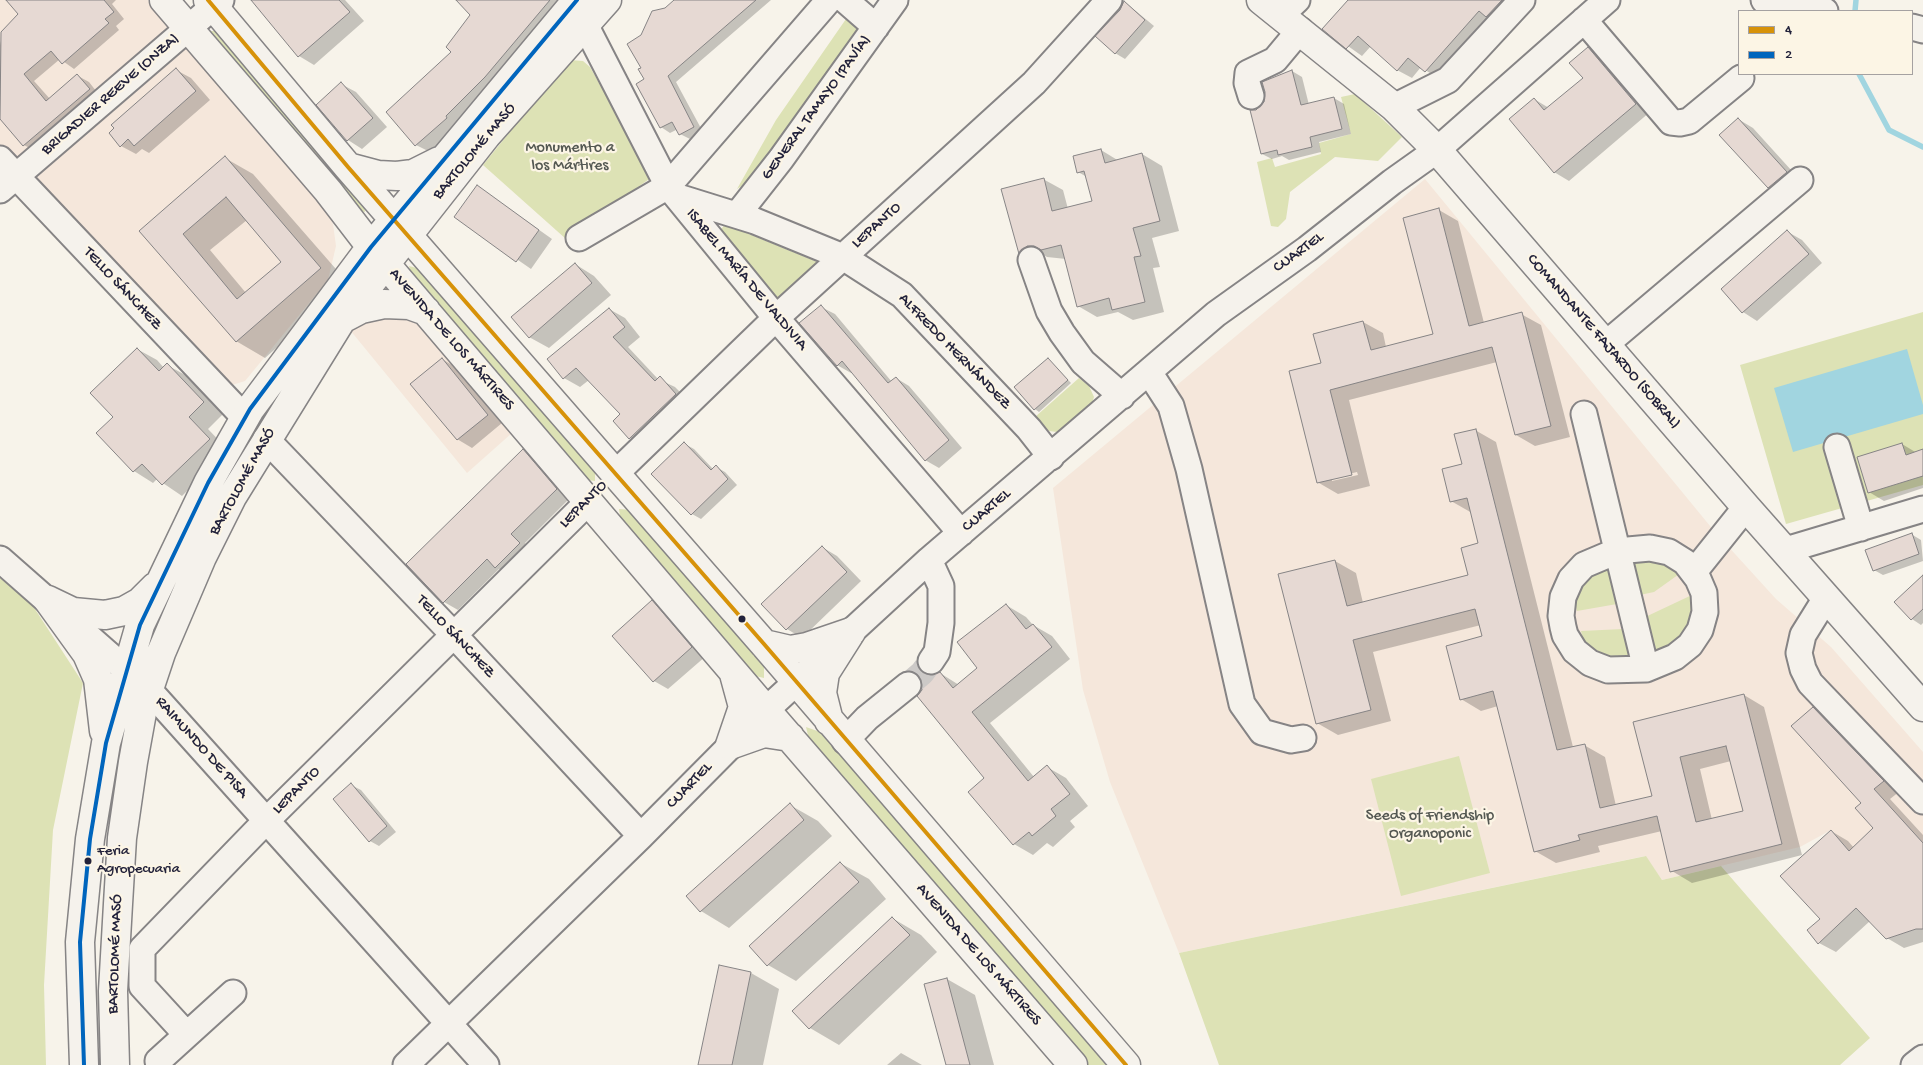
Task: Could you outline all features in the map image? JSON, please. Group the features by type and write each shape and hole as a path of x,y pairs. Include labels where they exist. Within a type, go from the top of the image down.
{"main road":[{"name":"AVENIDA DE LOS MÁRTIRES","path":"164,0 328,191 378,255 766,710 1073,1065"},
{"name":"BARTOLOMÉ MASÓ","path":"84,1065 80,942 90,839 106,743 140,625 208,483 245,418 340,290 378,255 401,227 442,159 577,7 608,0"},
{"path":"214,2 348,167 797,682 837,732 1126,1065"},
{"name":"BARTOLOMÉ MASÓ","path":"401,227 432,204 486,136 577,7"},
{"name":"COMANDANTE FAJARDO (SOBRAL)","path":"1285,11 1394,107 1437,150 1746,507 1923,707"},
{"path":"348,167 378,175 397,176 413,174 442,159"},
{"path":"328,191 343,224 346,243 340,290"},
{"path":"432,204 426,228 430,247 441,273"},
{"name":"BARTOLOMÉ MASÓ","path":"115,1065 113,991 122,838 132,762 143,707 160,653 202,557 232,498 342,318 378,255"},
{"path":"342,318 361,309 384,304 409,305 426,311"},
{"name":"LEPANTO","path":"589,501 616,474"},
{"path":"48,600 73,612 105,615 124,611 140,602 160,582"},
{"path":"48,600 87,654 98,679 106,743"},
{"path":"764,644 790,650 807,647 851,632"},
{"path":"837,732 822,693 825,673 851,632"},
{"path":"730,745 743,707 732,668"},
{"path":"730,745 764,733 790,737"}],"street":[{"path":"579,238 673,192 829,0"},
{"path":"844,0 876,27"},
{"name":"GENERAL TAMAYO (PAVÍA)","path":"736,215 781,159 896,0"},
{"name":"LEPANTO","path":"616,474 776,318 1034,83 1109,0"},
{"path":"1394,107 1448,80 1522,0"},
{"name":"CUARTEL","path":"406,1065 641,836 766,710 929,560 1216,314 1307,249 1392,182 1437,150 1607,0"},
{"path":"1764,0 1819,10"},
{"name":"BRIGADIER REEVE (ONZA)","path":"5,175 188,29 214,2"},
{"name":"ISABEL MARÍA DE VALDIVIA","path":"577,7 673,192 776,318 961,533"},
{"path":"1251,96 1247,82 1248,73 1275,60 1285,11"},
{"path":"1584,20 1671,122 1689,121 1741,78"},
{"name":"TELLO SÁNCHEZ","path":"5,175 245,418"},
{"path":"1606,344 1800,180"},
{"name":"ALFREDO HERNÁNDEZ","path":"673,192 843,257 902,295 1029,429 1051,457"},
{"path":"1032,260 1049,311 1062,333 1083,362 1122,396"},
{"path":"1149,372 1171,406 1188,468 1242,704 1262,732 1291,740 1303,738"},
{"path":"1584,414 1646,669"},
{"name":"TELLO SÁNCHEZ","path":"266,440 453,634 641,836"},
{"path":"1837,446 1861,528"},
{"name":"LEPANTO","path":"186,1034 142,986 142,948 453,634 589,501"},
{"path":"1694,572 1746,507"},
{"path":"1786,550 1923,510"},
{"path":"1650,548 1669,552 1684,562 1694,572 1704,593 1705,612 1700,630 1690,645 1675,657 1646,669 1608,670 1590,664 1575,651 1565,635 1560,616 1562,597 1571,579 1584,566 1617,551 1650,548"},
{"name":"RAIMUNDO DE PISA","path":"0,559 149,690 486,1065"},
{"path":"929,560 941,586 941,623 937,652 931,661"},
{"path":"1826,598 1803,635 1799,653 1803,669 1810,683 1923,801"},
{"path":"837,732 867,718 908,685"},
{"path":"158,1060 233,993"},
{"path":"1914,1065 1923,1058"}],"shaded area":[{"path":"0,0 148,0 172,27 13,169 0,154"},
{"path":"187,48 327,209 333,224 336,246 328,280 245,381 232,385 217,380 32,181"},
{"path":"1425,179 1715,532 1776,599 1831,647 1923,752 1923,844 1872,878 1831,830 1800,847 1662,880 1645,856 1179,953 1110,782 1083,690 1053,488"},
{"path":"390,314 411,320 427,329 512,433 467,473 350,330 376,317"}],"green space":[{"path":"855,16 859,33 754,178 737,189 776,120 846,19"},
{"path":"206,31 221,31 363,196 365,212 346,207"},
{"name":"Monumento a los Mártires","path":"570,60 583,61 590,67 652,177 566,239 483,165"},
{"path":"1355,94 1402,137 1378,161 1335,157 1290,192 1286,219 1278,227 1271,226 1257,162 1272,158 1275,167 1321,154 1319,143 1351,134 1341,97"},
{"path":"727,222 749,234 820,263 774,301 717,234"},
{"path":"409,266 424,270 595,468 595,481 580,479 413,281"},
{"path":"1923,312 1923,485 1786,524 1740,365"},
{"path":"1079,378 1089,386 1094,397 1091,406 1068,426 1057,432 1049,431 1035,417"},
{"path":"619,509 632,510 764,665 764,678 751,675 621,523"},
{"path":"1647,555 1682,572 1654,592 1635,596 1631,556"},
{"path":"1608,567 1617,604 1577,611 1572,591 1580,577"},
{"name":"Feria Agropecuaria","path":"0,578 33,606 83,683 53,830 44,985 46,1065 0,1065"},
{"path":"1694,594 1695,610 1683,640 1656,656 1641,619"},
{"path":"1623,629 1629,654 1626,662 1614,662 1586,649 1581,631"},
{"path":"806,727 823,733 1111,1065 1085,1065 811,748"},
{"name":"Seeds of Friendship Organoponic","path":"1459,756 1490,873 1401,896 1371,779"},
{"path":"1646,856 1662,880 1721,866 1870,1038 1840,1065 1219,1065 1179,953"}],"water":[{"path":"1907,349 1923,405 1923,414 1793,452 1774,388"}],"building":[{"path":"6,0 104,0 114,12 105,19 109,23 62,64 51,51 24,74 46,101 77,74 90,89 23,146 0,119 1,32 18,14"},
{"path":"251,0 339,0 350,12 298,57"},
{"path":"456,0 550,0 485,77 446,116 447,118 415,146 386,112 451,52 446,47 470,15"},
{"path":"674,0 756,0 668,76 694,127 679,135 672,122 660,128 636,84 644,79 638,69 641,68 627,44 641,35 652,11 665,8"},
{"path":"1348,0 1502,0 1486,17 1479,11 1425,72 1408,58 1397,71 1358,36 1346,49 1322,29"},
{"path":"1124,1 1145,20 1115,54 1095,36 1120,10"},
{"path":"1588,47 1636,104 1554,173 1509,119 1534,98 1544,110 1583,78 1569,63"},
{"path":"176,68 196,91 134,146 128,139 120,147 109,133 114,128 111,125"},
{"path":"1292,70 1301,105 1334,97 1342,129 1310,137 1312,147 1278,155 1277,150 1261,154 1250,110 1256,110 1264,102 1265,92 1262,82"},
{"path":"341,82 373,118 347,141 316,105"},
{"path":"1738,118 1787,172 1768,188 1719,135"},
{"path":"1101,149 1105,163 1142,153 1160,221 1133,228 1141,256 1134,257 1145,302 1112,310 1109,298 1077,307 1061,245 1041,250 1034,246 1027,246 1019,254 1001,189 1044,178 1052,211 1092,201 1084,171 1077,173 1073,156"},
{"path":"225,156 321,268 236,342 139,231","holes":["226,197 281,262 237,299 183,234"]},
{"path":"477,185 539,230 516,262 454,217"},
{"path":"1439,208 1469,326 1522,312 1551,426 1515,435 1492,347 1330,390 1352,475 1317,483 1289,371 1321,363 1313,334 1363,321 1371,350 1433,334 1403,218"},
{"path":"1787,230 1809,254 1742,313 1721,289"},
{"path":"575,263 592,283 529,338 511,317"},
{"path":"821,305 888,383 896,377 949,440 925,461 842,361 837,366 799,323"},
{"path":"609,308 625,327 613,337 655,381 660,376 676,394 629,439 613,421 620,414 576,368 563,379 547,359"},
{"path":"137,348 159,371 167,363 204,402 189,417 210,439 162,485 142,464 133,472 96,433 113,417 90,393"},
{"path":"442,358 488,415 457,440 410,384"},
{"path":"1048,358 1068,380 1034,410 1014,387"},
{"path":"1476,429 1557,750 1585,744 1600,808 1652,796 1633,722 1744,694 1782,844 1670,872 1657,816 1578,835 1580,840 1534,852 1493,691 1460,700 1446,646 1482,636 1475,609 1353,640 1371,710 1316,724 1278,574 1335,560 1347,606 1468,575 1461,548 1478,543 1467,498 1450,502 1442,469 1462,464 1454,434","holes":["1726,746 1743,811 1696,822 1680,757"]},
{"path":"684,442 711,470 716,465 728,479 691,515 651,474"},
{"path":"1902,443 1906,455 1923,449 1923,476 1868,493 1857,457"},
{"path":"523,449 557,489 511,534 520,543 495,568 487,559 443,603 406,564"},
{"path":"1912,533 1919,554 1873,571 1865,550"},
{"path":"822,546 847,572 786,630 761,604"},
{"path":"1923,575 1923,609 1911,620 1894,602"},
{"path":"652,600 692,647 653,682 612,636"},
{"path":"1006,604 1026,629 1033,624 1052,647 972,712 1028,781 1047,765 1070,794 1051,809 1056,816 1032,836 1029,832 1013,845 968,792 984,778 917,696 922,690 922,682 919,676 913,672 918,667 923,673 930,675 940,672 953,688 977,668 957,642"},
{"path":"1813,707 1884,781 1874,789 1923,843 1923,929 1916,929 1886,939 1856,908 1818,944 1807,930 1820,919 1780,876 1831,830 1849,851 1873,828 1855,808 1861,803 1791,726"},
{"path":"351,783 387,826 369,842 333,799"},
{"path":"790,803 804,820 700,912 686,896"},
{"path":"840,862 859,882 767,966 749,946"},
{"path":"892,917 910,935 809,1029 792,1011"},
{"path":"719,965 751,972 732,1065 698,1065"},
{"path":"947,978 970,1065 946,1065 924,984"}],"waterway":[{"path":"1855,10 1856,0"},
{"path":"1860,75 1889,130 1923,147"}],"tunnel":[{"path":"908,685 922,673 931,661"}],"transit line":[{"name":"4","path":"208,0 348,167 764,644 1126,1065"},
{"name":"2","path":"84,1065 80,942 90,839 106,743 140,625 208,483 250,409 371,247 577,0"}],"place":[{"name":"Feria Agropecuaria","path":"88,861"}]}
